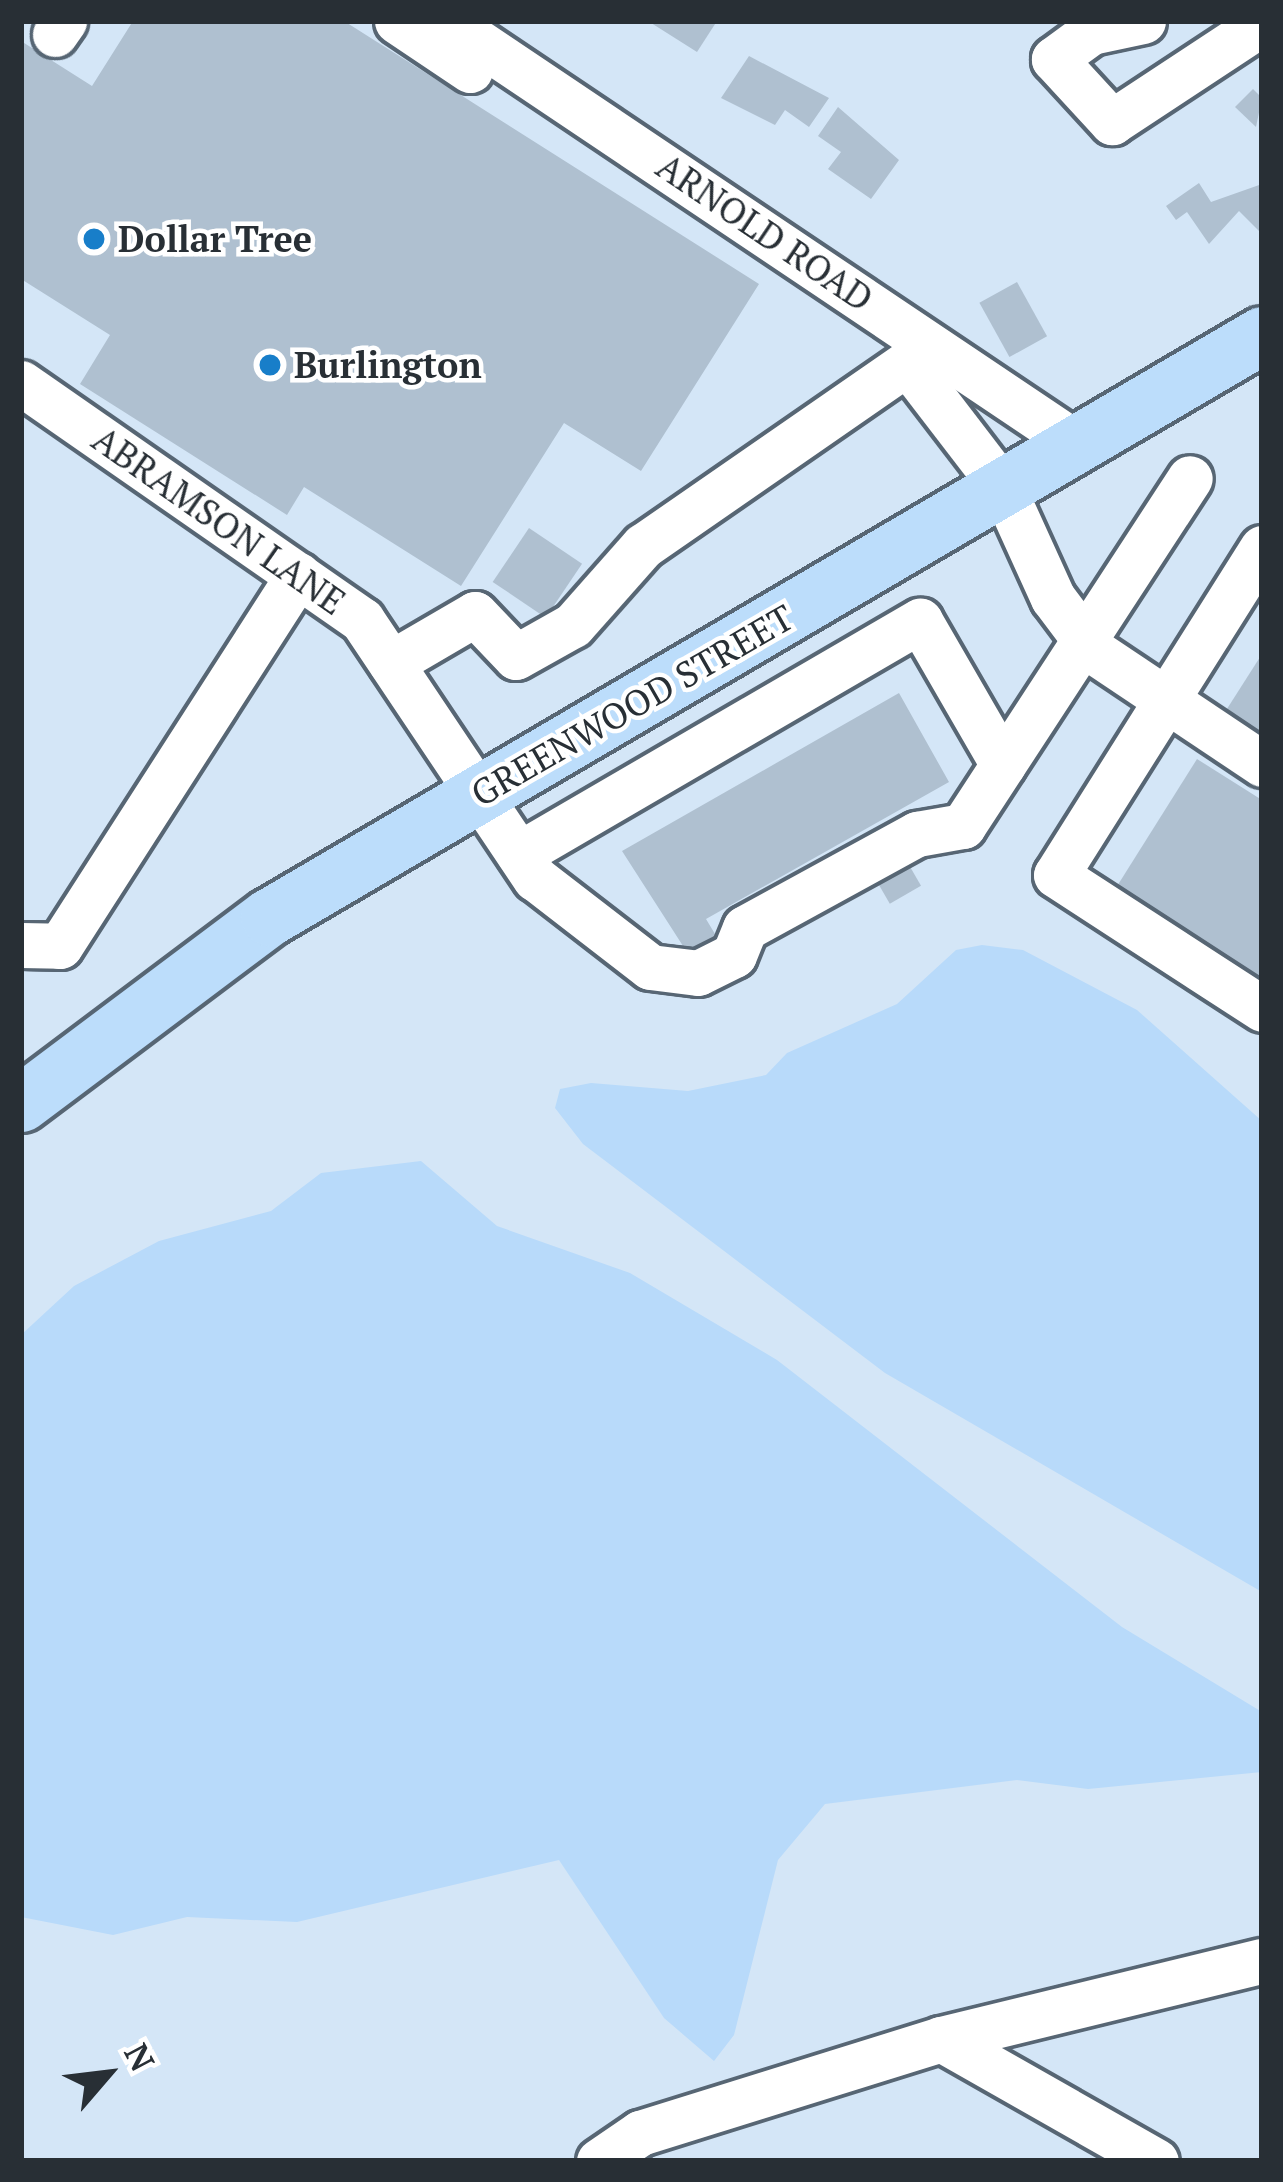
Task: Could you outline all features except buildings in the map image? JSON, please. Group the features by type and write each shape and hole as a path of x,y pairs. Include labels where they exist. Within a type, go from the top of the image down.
{"main road":[{"name":"GREENWOOD STREET","path":"23,1097 237,938 1262,335"}],"street":[{"path":"397,21 907,362 1004,488 1081,636 1262,764"},
{"name":"ARNOLD ROAD","path":"447,21 1080,446"},
{"path":"1143,21 1091,32 1054,59 1112,122 1262,23"},
{"path":"1154,21 1199,63"},
{"path":"391,663 475,614 516,657 573,625 643,546 907,362"},
{"name":"ABRAMSON LANE","path":"21,383 362,620 519,854 650,967 698,973 734,955 745,928 917,834 963,826 1081,636 1190,478"},
{"path":"1262,548 1056,874 1262,1009"},
{"path":"21,945 60,946 298,575"},
{"path":"519,854 920,621 1003,765"},
{"path":"599,2161 640,2133 940,2039 1262,1961"},
{"path":"940,2039 1156,2161"}],"shaded area":[{"path":"982,945 1023,950 1137,1010 1262,1121 1262,1592 885,1373 583,1144 555,1108 560,1089 591,1083 688,1091 766,1075 787,1053 897,1004 956,950"},
{"path":"421,1161 497,1226 630,1273 777,1360 1122,1627 1262,1712 1262,1772 1088,1789 1017,1780 825,1804 778,1860 734,2035 714,2061 664,2018 559,1860 297,1922 187,1917 113,1935 21,1917 21,1335 74,1286 159,1241 271,1211 321,1173"}],"place":[{"name":"Dollar Tree","path":"94,239"},
{"name":"Burlington","path":"270,365"}]}
